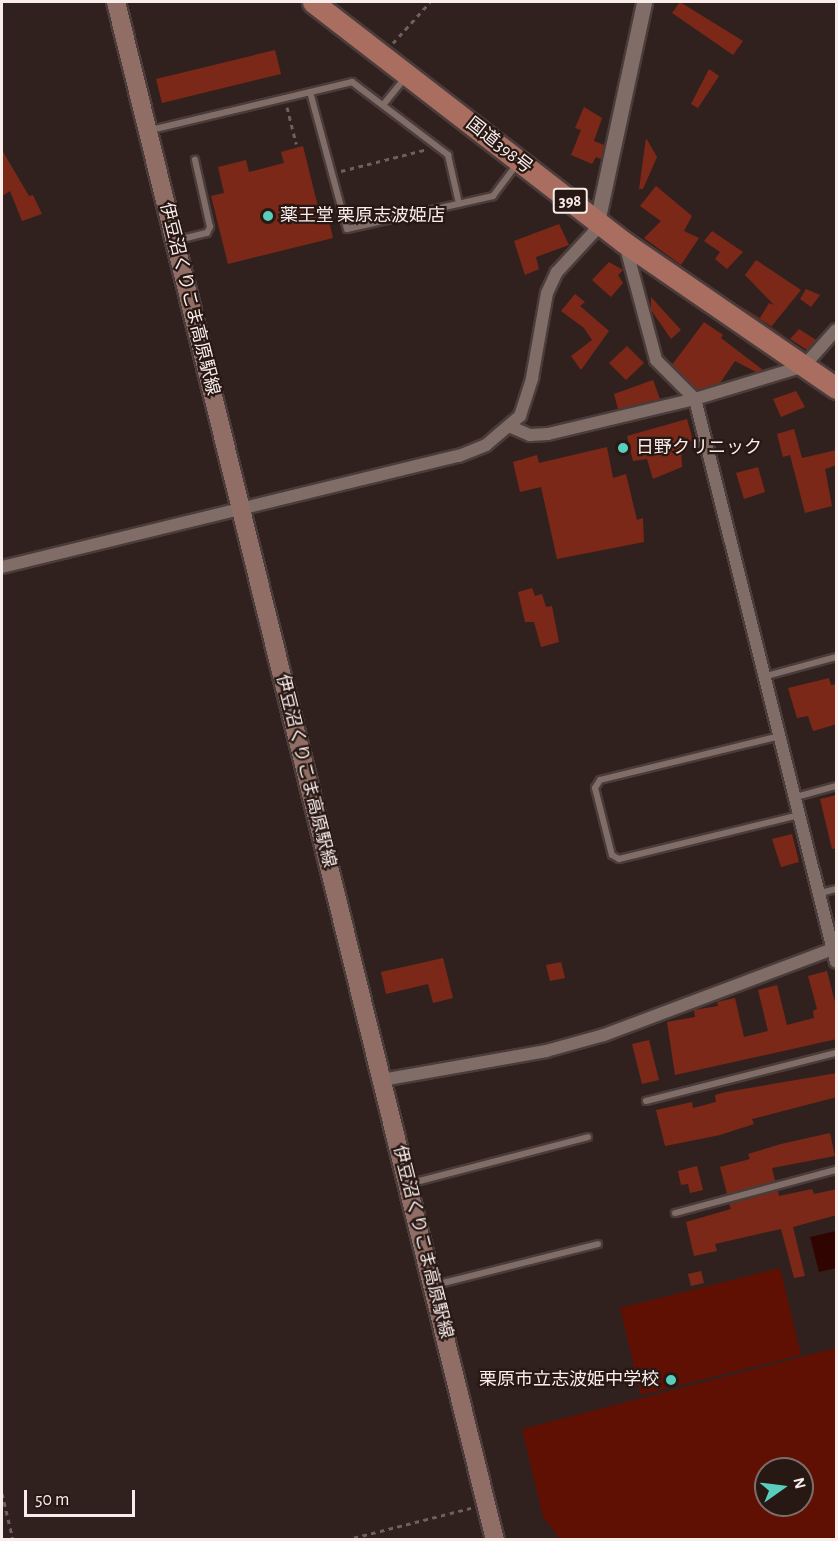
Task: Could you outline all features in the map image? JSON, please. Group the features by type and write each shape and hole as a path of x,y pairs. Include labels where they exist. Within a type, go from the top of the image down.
{"highway":[{"name":"国道398号","path":"313,2 625,243 837,388"}],"main road":[{"name":"伊豆沼くりこま高原駅線","path":"116,2 495,1539"}],"street":[{"path":"2,567 459,456 486,445 511,427 520,416 532,378 547,293 557,272 593,233 597,222 644,2"},
{"path":"625,243 656,360 695,399 801,815 817,894 837,962"},
{"path":"511,427 530,435 548,434 695,399 804,366 837,330"},
{"path":"382,1080 546,1052 595,1038 835,949"}],"lane":[{"path":"383,105 408,75"},
{"path":"148,130 352,82 448,155 459,204"},
{"path":"310,92 330,174 347,229 493,196 519,161"},
{"path":"175,241 207,233 210,227 195,160"},
{"path":"766,676 837,657"},
{"path":"781,736 600,780 595,788 612,855 619,859 801,815"},
{"path":"796,797 837,786"},
{"path":"817,894 837,889"},
{"path":"646,1101 837,1053"},
{"path":"408,1184 588,1137"},
{"path":"675,1213 837,1170"},
{"path":"434,1286 598,1244"}],"path":[{"path":"382,55 430,2"},
{"path":"285,98 296,144"},
{"path":"330,174 429,149 433,144"},
{"path":"2,1493 13,1539"},
{"path":"345,1539 486,1504"}],"shaded area":[{"path":"836,1231 836,1268 819,1272 810,1237"},
{"path":"780,1268 801,1355 641,1395 620,1308"},
{"path":"836,1348 836,1539 560,1539 543,1517 522,1429"}],"building":[{"path":"680,2 743,41 733,55 672,13"},
{"path":"275,50 281,74 162,103 156,79"},
{"path":"709,69 719,76 698,108 691,104"},
{"path":"584,107 602,118 594,141 604,145 601,159 596,157 592,164 571,155 581,130 575,128"},
{"path":"646,138 657,157 643,189 639,189"},
{"path":"303,146 321,219 328,217 333,238 228,264 211,196 224,193 218,167 246,160 249,172 284,163 281,152"},
{"path":"2,150 29,196 33,195 42,214 22,221 10,191 2,196"},
{"path":"656,186 692,216 684,231 699,238 681,265 644,238 661,221 640,206"},
{"path":"559,224 569,245 536,257 539,269 525,275 514,241"},
{"path":"712,231 743,252 727,269 715,259 720,252 704,241"},
{"path":"756,260 801,290 771,327 732,301 760,318 769,303 774,305 745,275"},
{"path":"609,262 623,270 618,275 623,283 611,297 592,280"},
{"path":"806,289 820,295 811,307 800,299"},
{"path":"575,294 585,302 580,306 609,331 581,370 571,356 592,340 584,328 561,311"},
{"path":"651,297 681,330 671,339 651,310"},
{"path":"704,322 723,335 721,338 763,370 756,372 735,361 720,383 697,390 672,365"},
{"path":"799,329 816,340 807,350 790,339"},
{"path":"627,346 644,363 626,380 609,363"},
{"path":"653,380 660,399 618,409 614,394"},
{"path":"796,391 805,407 781,417 773,399"},
{"path":"687,419 693,441 681,445 682,467 653,479 647,459 633,461 627,436"},
{"path":"794,429 802,458 837,450 837,465 825,469 832,506 805,513 790,455 783,457 777,434"},
{"path":"607,447 613,478 626,474 637,520 643,518 644,542 557,559 541,487 520,492 513,462 537,455 539,463"},
{"path":"758,467 765,492 744,499 736,473"},
{"path":"532,588 535,596 542,594 546,607 552,606 559,642 541,647 534,622 525,622 518,592"},
{"path":"829,678 831,685 837,684 837,724 813,731 808,716 797,718 788,688"},
{"path":"837,795 837,848 832,849 820,799"},
{"path":"792,834 799,862 781,867 772,839"},
{"path":"443,958 453,998 433,1003 428,984 386,994 381,972"},
{"path":"561,962 565,978 550,981 546,965"},
{"path":"827,971 837,1010 837,1039 675,1075 667,1022 695,1017 694,1010 718,1006 717,1002 735,998 744,1037 768,1031 758,990 777,985 787,1025 814,1018 813,1011 817,1009 808,976"},
{"path":"649,1040 659,1080 642,1084 632,1044"},
{"path":"837,1073 837,1097 752,1119 754,1124 720,1135 665,1146 656,1110 692,1102 693,1108 716,1102 715,1095 726,1092"},
{"path":"830,1133 835,1156 772,1168 775,1181 727,1194 720,1167 750,1159 748,1154"},
{"path":"697,1166 703,1190 690,1193 688,1184 681,1185 678,1171"},
{"path":"812,1189 814,1194 837,1189 837,1215 793,1227 805,1276 794,1278 781,1229 715,1244 717,1251 694,1256 686,1222 731,1209 729,1204 778,1191 779,1196"},
{"path":"701,1271 704,1283 691,1286 688,1274"}],"place":[{"name":"薬王堂 栗原志波姫店","path":"268,216"},
{"name":"日野クリニック","path":"623,448"},
{"name":"栗原市立志波姫中学校","path":"671,1380"}]}
